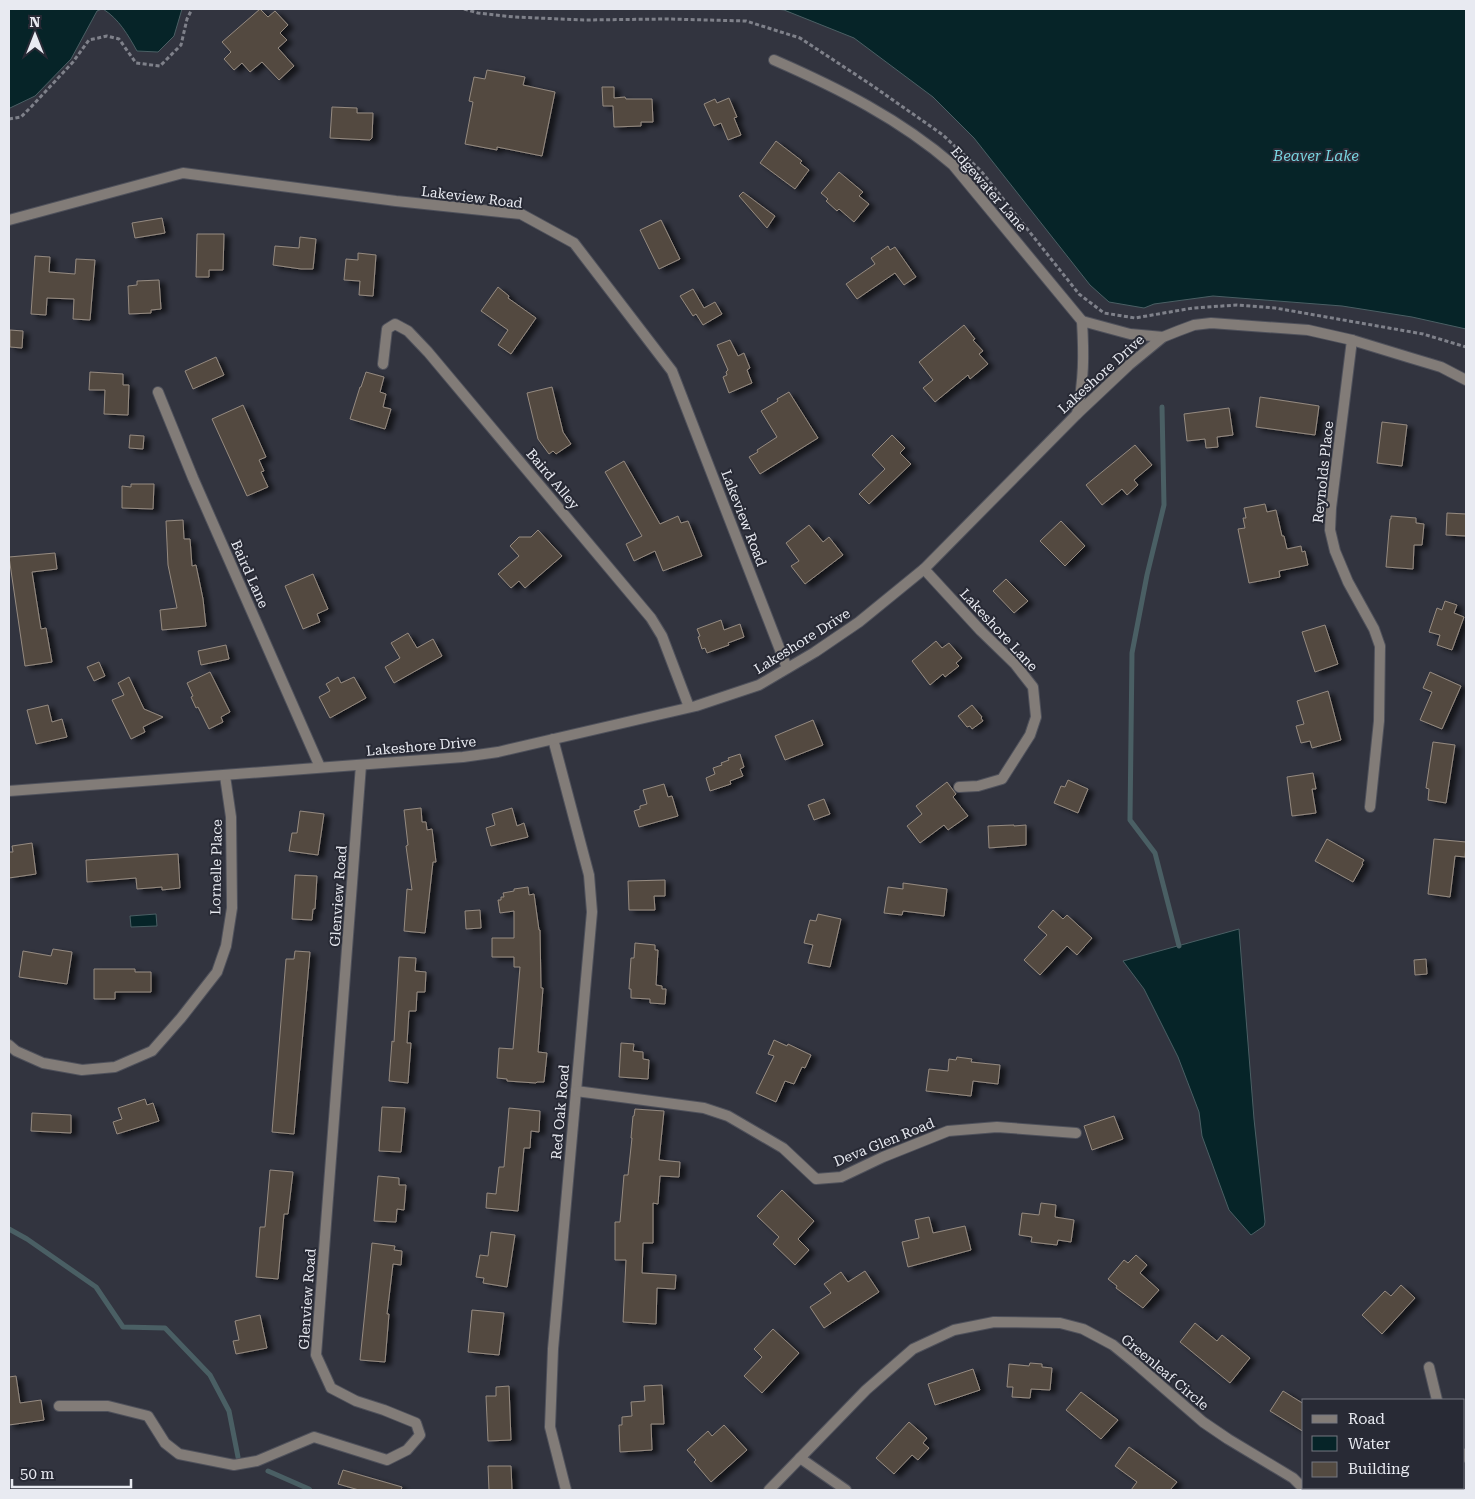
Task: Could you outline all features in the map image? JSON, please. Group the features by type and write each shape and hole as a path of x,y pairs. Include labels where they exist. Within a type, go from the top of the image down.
{"street":[{"name":"Edgewater Lane","path":"774,60 829,85 887,117 930,145 953,165 1082,321"},
{"name":"Lakeview Road","path":"9,220 183,173 396,202 521,214 574,243 672,372 787,668"},
{"path":"1076,414 1081,396 1084,365 1082,321 1130,334 1163,338"},
{"name":"Lakeshore Drive","path":"9,790 226,776 463,757 498,752 690,707 759,685 815,652 859,622 924,569 1076,414 1128,365 1163,338 1194,325 1211,323 1308,330 1352,340 1433,365 1466,380"},
{"name":"Baird Alley","path":"383,364 387,328 395,324 408,331 428,352 651,618 662,636 690,707"},
{"name":"Reynolds Place","path":"1352,340 1330,530 1335,551 1348,582 1374,629 1380,646 1378,721 1370,807"},
{"name":"Baird Lane","path":"158,392 197,487 320,767"},
{"name":"Lakeshore Lane","path":"924,569 980,631 1015,664 1033,687 1036,717 1030,734 1002,779 978,786 959,787"},
{"name":"Red Oak Road","path":"554,739 589,875 592,912 553,1349 550,1427 566,1490"},
{"name":"Glenview Road","path":"59,1406 108,1406 148,1416 165,1443 179,1454 234,1465 258,1461 314,1436 387,1460 407,1450 420,1436 416,1423 356,1401 331,1388 316,1355 361,765"},
{"name":"Lornelle Place","path":"9,1045 43,1063 82,1070 115,1067 152,1051 181,1018 217,972 226,946 232,908 232,817 226,776"},
{"name":"Deva Glen Road","path":"576,1091 704,1108 728,1116 783,1148 816,1180 841,1177 948,1130 997,1127 1076,1133"},
{"name":"Greenleaf Circle","path":"769,1490 866,1390 913,1349 954,1330 994,1322 1060,1323 1083,1329 1113,1346 1135,1363 1203,1422 1293,1478 1302,1487"},
{"path":"1430,1367 1438,1399"},
{"path":"800,1458 846,1490"}],"path":[{"path":"9,119 20,117 32,106 73,62 89,40 107,36 118,39 136,63 160,66 181,45 187,19 192,9"}],"water":[{"path":"9,9 102,9 97,11 71,59 35,96 10,108 9,108"},
{"path":"103,9 182,9 174,36 158,52 137,51 127,33"},
{"name":"Beaver Lake","path":"776,9 1466,9 1466,329 1412,317 1342,306 1213,296 1154,304 1144,308 1109,302 1090,285 974,138 933,97 854,38 784,10"},
{"path":"156,914 157,926 131,927 130,916"},
{"path":"1239,929 1254,1119 1265,1222 1264,1226 1251,1235 1229,1210 1202,1136 1199,1112 1178,1057 1144,989 1123,961"}],"building":[{"path":"260,9 268,17 275,11 288,25 280,33 287,40 278,48 294,66 279,80 262,62 250,72 242,63 234,70 224,59 231,52 222,42"},
{"path":"487,70 525,77 523,85 555,92 542,156 497,147 497,150 465,144 473,102 469,101 474,77 485,79"},
{"path":"602,87 614,87 614,98 652,99 653,122 641,122 641,126 614,127 613,106 603,106"},
{"path":"729,98 737,117 734,118 741,135 728,140 721,123 714,126 704,104 715,99 717,103"},
{"path":"332,107 357,108 357,113 373,113 372,138 370,140 330,138"},
{"path":"776,141 802,161 800,163 809,170 795,189 760,163"},
{"path":"839,172 863,192 859,196 869,204 854,222 839,209 837,211 826,201 828,199 821,193"},
{"path":"743,192 775,216 767,228 739,196"},
{"path":"162,218 165,233 135,238 132,223"},
{"path":"661,220 680,259 659,269 640,230"},
{"path":"197,234 224,234 223,270 209,270 209,277 196,277"},
{"path":"300,237 316,239 313,269 273,265 275,246 299,248"},
{"path":"888,246 890,250 895,247 916,277 904,285 895,273 857,299 846,284 875,264 871,258"},
{"path":"358,253 376,255 373,296 359,295 360,281 344,280 346,259 358,260"},
{"path":"35,256 50,257 49,272 75,274 76,259 95,260 90,320 73,319 74,299 47,298 46,315 31,314"},
{"path":"159,280 161,309 151,310 151,313 129,314 128,286 137,285 137,281"},
{"path":"498,287 509,296 508,298 536,318 511,354 498,345 508,330 481,311"},
{"path":"693,289 704,308 715,302 722,314 703,325 696,314 693,316 680,296"},
{"path":"964,325 975,339 973,340 983,351 979,354 988,364 970,379 968,375 935,402 923,388 933,380 919,362"},
{"path":"10,330 23,331 22,348 10,347"},
{"path":"730,340 738,356 744,353 750,368 747,370 752,383 729,393 723,377 727,375 726,372 728,370 717,345"},
{"path":"216,357 224,375 193,389 185,371"},
{"path":"90,372 123,374 123,385 129,385 128,415 104,414 105,390 89,390"},
{"path":"366,372 384,377 380,392 386,394 383,407 391,409 385,429 350,419"},
{"path":"552,387 563,432 571,444 556,454 553,451 549,454 538,439 527,393"},
{"path":"789,392 818,438 760,474 749,457 777,437 761,411"},
{"path":"1260,397 1319,406 1315,435 1256,427"},
{"path":"243,405 266,457 259,460 264,471 261,472 268,487 247,496 212,419"},
{"path":"1229,408 1233,435 1217,437 1218,447 1206,448 1205,439 1187,441 1184,414"},
{"path":"1382,422 1407,425 1402,466 1377,463"},
{"path":"130,435 144,436 143,449 129,448"},
{"path":"892,435 905,448 900,453 911,464 869,504 859,494 885,469 872,455"},
{"path":"1135,445 1152,465 1134,480 1138,485 1127,495 1122,489 1102,505 1086,485"},
{"path":"624,461 660,524 678,516 681,523 688,521 702,556 663,571 655,551 634,561 626,544 642,536 605,472"},
{"path":"131,484 154,484 153,509 122,508 122,486 131,487"},
{"path":"1265,504 1267,512 1276,510 1287,549 1301,546 1302,552 1305,551 1308,565 1279,571 1280,577 1249,583 1238,529 1245,528 1244,508"},
{"path":"1447,513 1466,514 1466,536 1446,535"},
{"path":"1391,516 1416,518 1416,523 1424,524 1422,545 1414,545 1413,569 1386,567"},
{"path":"183,520 184,539 190,539 192,566 196,565 206,626 162,630 160,610 177,608 168,565 166,521"},
{"path":"1061,521 1085,546 1065,566 1040,541"},
{"path":"809,525 823,542 829,537 843,555 805,584 791,566 799,561 786,543"},
{"path":"538,530 562,556 525,588 519,581 511,588 498,574 519,556 510,546 519,537 531,537"},
{"path":"55,553 57,569 32,572 41,629 46,628 52,662 25,666 9,557"},
{"path":"313,574 328,609 317,614 320,622 303,629 285,586"},
{"path":"1006,579 1028,601 1014,613 993,591"},
{"path":"1445,601 1457,605 1454,613 1464,617 1452,650 1437,645 1440,635 1429,632 1437,608 1442,610"},
{"path":"721,620 724,630 740,624 744,637 707,653 705,648 702,649 697,629"},
{"path":"1325,625 1338,664 1315,672 1302,632"},
{"path":"408,633 417,648 433,639 442,656 394,683 385,667 400,658 391,643"},
{"path":"936,641 942,648 949,643 962,658 956,663 959,666 945,677 943,674 930,685 912,661"},
{"path":"226,645 229,659 201,665 198,651"},
{"path":"99,662 105,676 94,681 87,667"},
{"path":"210,672 230,712 221,717 223,722 209,729 198,707 196,708 187,683"},
{"path":"1430,672 1461,686 1442,729 1420,720 1432,692 1423,688"},
{"path":"129,677 144,709 163,717 143,727 145,732 131,739 112,700 124,695 118,683"},
{"path":"338,677 341,683 354,677 366,698 330,718 319,697 330,691 326,684"},
{"path":"1328,691 1341,740 1312,748 1310,741 1301,743 1296,726 1304,724 1297,701"},
{"path":"48,705 52,722 62,719 67,737 36,744 27,710"},
{"path":"972,705 983,721 972,729 970,726 967,727 958,716"},
{"path":"813,720 823,745 785,760 775,736"},
{"path":"1433,742 1455,745 1446,803 1428,800 1429,789 1426,788"},
{"path":"740,754 744,767 740,769 743,776 730,781 731,784 710,791 706,778 715,774 713,768 722,765 721,763 729,760 728,758"},
{"path":"1313,773 1316,789 1312,789 1316,813 1292,816 1287,777"},
{"path":"1068,780 1088,789 1078,813 1054,803 1061,786 1065,787"},
{"path":"947,782 956,794 953,797 968,816 948,830 944,825 920,843 907,826 922,814 916,806"},
{"path":"664,784 668,797 672,796 678,816 639,827 634,811 640,809 640,806 647,804 643,790"},
{"path":"824,799 830,814 814,820 808,805"},
{"path":"421,808 422,822 426,822 427,830 432,829 436,862 433,862 425,933 404,931 407,889 412,890 406,846 408,845 404,810"},
{"path":"512,808 517,826 524,823 528,837 491,846 486,828 495,825 492,814"},
{"path":"300,811 324,814 318,855 289,851 292,833 297,833"},
{"path":"1026,825 1026,845 989,848 988,826"},
{"path":"1327,839 1364,860 1353,882 1315,861"},
{"path":"1434,839 1466,842 1465,857 1455,856 1450,897 1428,894"},
{"path":"32,843 36,874 9,878 9,852 13,852 12,846"},
{"path":"178,854 180,888 162,890 162,887 137,889 136,878 87,882 86,860"},
{"path":"295,875 317,876 315,909 313,909 312,920 292,919"},
{"path":"665,880 665,896 654,896 655,910 629,910 628,881"},
{"path":"903,883 947,889 944,916 903,911 902,915 884,913 888,887 903,889"},
{"path":"528,887 529,895 534,894 540,930 541,988 543,988 538,1052 547,1053 544,1082 536,1083 507,1081 507,1079 497,1078 499,1048 513,1049 520,967 514,967 514,957 492,957 492,938 514,938 514,911 500,913 498,900 504,897 503,893"},
{"path":"480,910 481,928 466,929 465,911"},
{"path":"1053,910 1063,919 1067,915 1092,938 1077,955 1067,946 1040,975 1024,960 1047,935 1038,927"},
{"path":"818,914 841,919 830,967 808,963 813,945 804,943 810,920 816,921"},
{"path":"635,943 655,945 655,950 658,950 656,985 666,989 665,1004 650,1003 650,999 631,998 631,989 629,989 631,958 634,958"},
{"path":"53,949 72,952 67,984 19,977 23,951 51,956"},
{"path":"295,951 310,952 294,1134 272,1132 286,959 294,959"},
{"path":"399,957 416,958 415,971 426,972 425,992 417,992 416,1011 409,1011 407,1043 411,1043 408,1083 389,1081 392,1041 394,1042"},
{"path":"1426,959 1427,974 1415,975 1414,960"},
{"path":"94,969 135,969 135,972 151,972 151,992 115,992 115,999 94,999"},
{"path":"774,1040 787,1046 788,1044 811,1055 805,1068 802,1067 794,1084 785,1081 776,1102 756,1093 774,1056 768,1054"},
{"path":"621,1043 634,1044 633,1051 643,1052 643,1059 649,1060 648,1079 619,1077"},
{"path":"957,1057 972,1059 971,1062 1000,1065 998,1084 973,1081 971,1096 926,1091 929,1069 948,1071 949,1059 956,1060"},
{"path":"145,1099 147,1105 153,1103 159,1121 117,1134 113,1122 122,1119 118,1108"},
{"path":"382,1107 405,1108 401,1152 379,1151"},
{"path":"509,1108 540,1111 539,1132 531,1131 530,1148 524,1148 518,1211 486,1208 487,1193 496,1194 499,1167 504,1167"},
{"path":"635,1109 664,1111 659,1160 680,1162 679,1177 660,1176 658,1204 653,1203 653,1243 643,1243 642,1273 676,1275 675,1289 657,1288 656,1324 623,1322 626,1260 615,1260 615,1222 620,1222 624,1175 628,1175"},
{"path":"32,1113 71,1115 71,1133 31,1131"},
{"path":"1114,1116 1123,1139 1092,1150 1084,1126"},
{"path":"270,1170 293,1172 288,1214 284,1214 278,1279 256,1277 260,1227 265,1227"},
{"path":"378,1176 399,1178 399,1185 406,1185 404,1210 397,1209 396,1222 374,1221"},
{"path":"782,1190 814,1221 798,1239 809,1250 795,1265 773,1244 779,1237 757,1216"},
{"path":"1041,1203 1056,1205 1055,1217 1074,1220 1071,1242 1058,1240 1057,1245 1031,1242 1032,1237 1019,1235 1022,1213 1039,1215"},
{"path":"929,1217 933,1233 965,1226 971,1250 908,1267 902,1242 919,1238 915,1220"},
{"path":"491,1232 515,1235 507,1287 483,1283 484,1278 476,1277 480,1255 488,1256"},
{"path":"372,1243 395,1246 394,1250 402,1251 401,1265 393,1264 387,1314 389,1314 385,1362 360,1360"},
{"path":"1136,1255 1147,1265 1140,1273 1159,1290 1143,1308 1116,1288 1117,1286 1108,1279 1124,1260 1128,1263"},
{"path":"865,1271 879,1292 824,1328 810,1307 831,1293 824,1284 841,1272 848,1282"},
{"path":"1401,1285 1415,1298 1382,1334 1362,1315 1385,1291 1391,1296"},
{"path":"472,1310 504,1313 499,1355 468,1352"},
{"path":"260,1315 267,1348 236,1354 233,1341 239,1340 235,1321"},
{"path":"1195,1323 1217,1341 1222,1335 1250,1358 1230,1383 1180,1342"},
{"path":"773,1329 799,1353 762,1393 744,1376 762,1357 754,1349"},
{"path":"1030,1363 1042,1364 1042,1367 1052,1368 1050,1390 1031,1389 1030,1398 1012,1397 1013,1387 1007,1387 1009,1364 1029,1366"},
{"path":"973,1369 980,1390 935,1405 928,1384"},
{"path":"16,1376 20,1403 41,1400 44,1420 9,1425 9,1377"},
{"path":"662,1385 664,1424 651,1424 652,1450 620,1452 619,1425 622,1425 622,1417 632,1416 631,1402 645,1401 644,1386"},
{"path":"509,1386 511,1440 488,1441 486,1396 496,1396 496,1387"},
{"path":"1283,1391 1302,1403 1302,1431 1270,1411"},
{"path":"1081,1392 1118,1420 1101,1439 1066,1410"},
{"path":"909,1422 927,1438 923,1443 929,1448 918,1460 912,1455 894,1474 876,1458"},
{"path":"724,1425 747,1450 711,1482 694,1462 696,1460 687,1450 708,1431 712,1436"},
{"path":"1129,1447 1177,1482 1170,1490 1131,1490 1137,1482 1115,1466"},
{"path":"488,1466 511,1466 512,1490 489,1490"},
{"path":"343,1470 402,1487 401,1490 359,1490 338,1484"}],"waterway":[{"path":"1162,407 1164,505 1147,575 1132,653 1130,820 1155,853 1179,946"},
{"path":"9,1229 27,1239 96,1287 123,1327 165,1328 210,1375 229,1411 238,1457"},
{"path":"268,1471 310,1490"}]}
